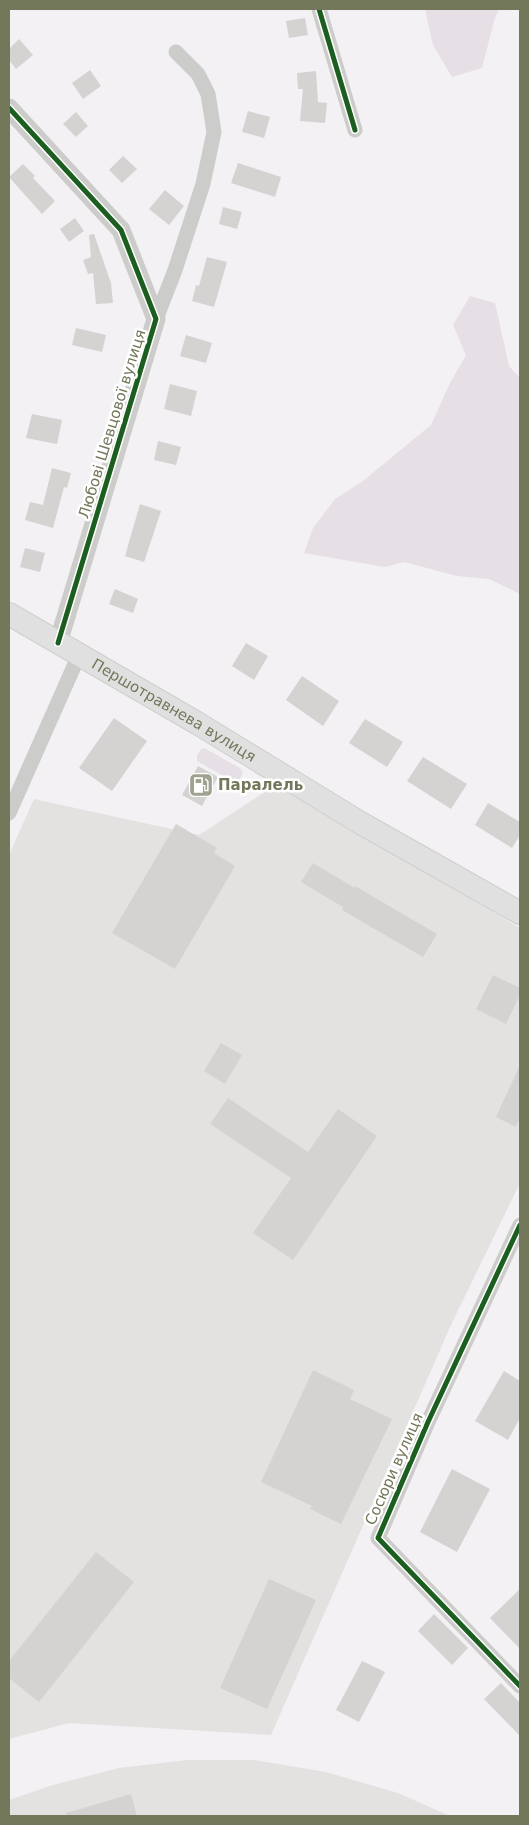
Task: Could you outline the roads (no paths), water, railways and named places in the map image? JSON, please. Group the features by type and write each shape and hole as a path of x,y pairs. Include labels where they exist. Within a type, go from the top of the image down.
{"main road":[{"name":"Першотравнева вулиця","path":"9,614 197,723 359,822 520,913"}],"street":[{"path":"319,9 355,130"},
{"name":"Любові Шевцової вулиця","path":"58,643 156,319 175,270 203,184 214,132 208,94 198,74 176,52"},
{"name":"Любові Шевцової вулиця","path":"9,108 121,230 156,319"},
{"path":"9,812 80,655"},
{"name":"Сосюри вулиця","path":"520,1225 428,1422 378,1538 520,1686"}],"place":[{"name":"Паралель","path":"201,785"}]}
